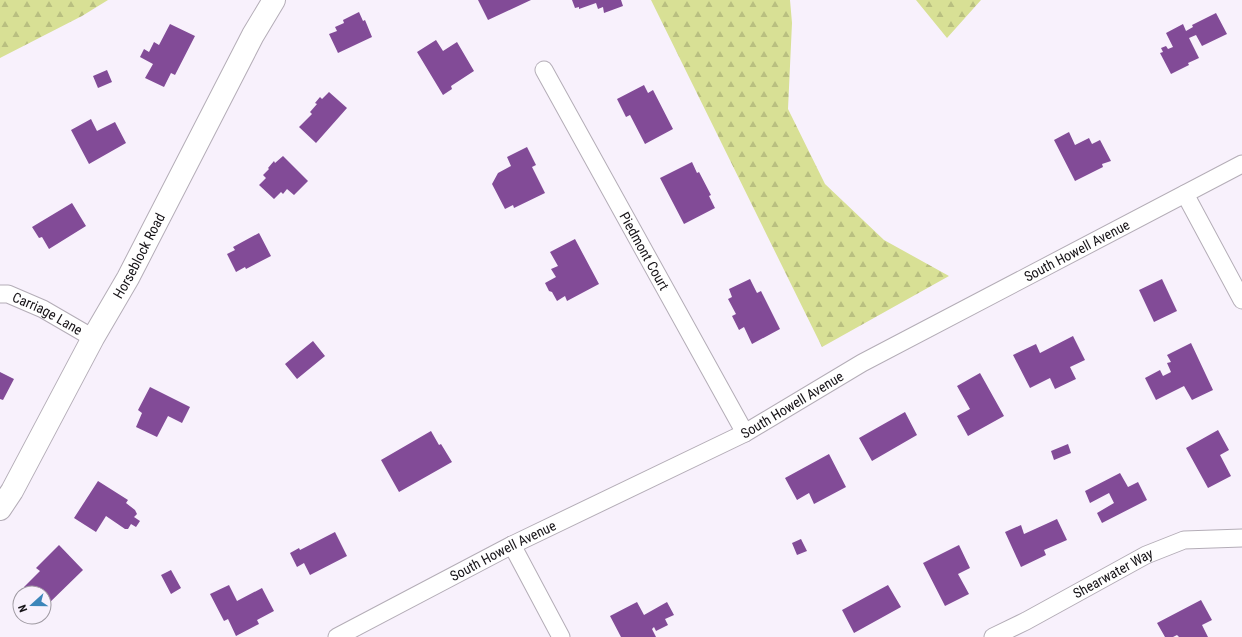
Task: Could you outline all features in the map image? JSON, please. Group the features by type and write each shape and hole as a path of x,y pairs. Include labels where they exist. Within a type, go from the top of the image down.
{"street":[{"name":"Horseblock Road","path":"0,509 12,491 93,338 128,278 253,35 274,0"},
{"name":"Piedmont Court","path":"544,70 746,433"},
{"name":"South Howell Avenue","path":"337,637 512,545 746,433 862,363 1242,164"},
{"path":"1185,194 1242,300"},
{"name":"Carriage Lane","path":"0,294 8,294 43,309 93,338"},
{"name":"Shearwater Way","path":"993,637 1026,621 1146,555 1158,550 1184,540 1242,538"},
{"path":"512,545 561,637"}],"green space":[{"path":"0,0 108,0 82,16 0,58"},
{"path":"651,0 790,0 792,23 788,109 825,184 884,240 949,276 822,347"},
{"path":"916,0 981,0 947,38"}],"building":[{"path":"478,0 531,0 488,20"},
{"path":"572,0 621,0 623,6 604,13 603,7 598,9 596,3 579,9 579,7 575,8"},
{"path":"359,12 363,21 365,20 372,37 338,53 329,34 337,31 335,27 344,23 343,20"},
{"path":"1216,13 1227,34 1202,46 1196,35 1189,38 1199,58 1171,74 1160,53 1163,52 1161,48 1166,46 1168,49 1173,47 1166,33 1183,24 1186,31 1193,27 1192,25"},
{"path":"170,24 195,36 175,75 171,73 164,87 145,78 153,64 140,57 144,49 149,52 154,42 159,45"},
{"path":"436,40 443,51 457,42 474,71 451,86 452,89 443,95 417,52"},
{"path":"107,70 112,82 98,88 93,76"},
{"path":"644,85 648,93 653,90 673,129 645,144 630,115 626,117 617,99"},
{"path":"329,92 347,108 316,143 299,127 312,114 310,112 317,104 315,103 320,97 322,99"},
{"path":"91,119 97,131 115,122 126,143 89,164 71,130"},
{"path":"1069,132 1075,145 1089,138 1092,144 1100,140 1111,161 1102,164 1103,167 1075,181 1054,140"},
{"path":"527,147 536,165 532,167 545,193 514,208 513,205 505,209 492,184 498,173 511,166 507,157"},
{"path":"283,156 308,181 294,195 287,189 283,194 281,192 274,199 259,185 266,178 263,175 269,169 268,168 274,161 275,163"},
{"path":"692,162 711,195 709,196 715,208 684,224 660,178"},
{"path":"72,203 86,226 49,249 42,237 39,238 32,227"},
{"path":"259,233 271,256 246,269 245,267 236,272 227,254 235,250 233,247"},
{"path":"575,239 599,284 567,301 565,296 557,301 545,283 556,277 551,269 558,266 550,252"},
{"path":"750,279 757,293 761,291 780,329 752,344 744,327 739,330 732,316 736,314 728,299 732,297 729,289"},
{"path":"1162,279 1177,311 1154,322 1139,290"},
{"path":"1073,336 1085,360 1070,367 1076,379 1055,389 1050,378 1030,388 1013,355 1036,344 1040,353"},
{"path":"313,341 325,356 297,379 285,364"},
{"path":"1191,343 1213,390 1192,400 1184,386 1156,400 1145,378 1160,370 1163,376 1171,372 1167,363 1171,362 1167,355"},
{"path":"0,372 14,379 3,400 0,399"},
{"path":"980,373 1004,416 968,436 957,416 970,409 957,386"},
{"path":"150,387 190,407 182,423 168,416 157,437 136,427 142,413 138,410"},
{"path":"905,412 917,435 872,461 859,438"},
{"path":"1218,430 1229,450 1220,455 1231,476 1208,488 1186,448"},
{"path":"431,431 439,445 441,444 452,462 399,492 381,460"},
{"path":"1068,444 1071,453 1054,460 1051,451"},
{"path":"829,454 846,487 814,504 809,493 797,500 785,478"},
{"path":"1120,473 1128,487 1138,482 1147,500 1102,523 1097,513 1114,503 1109,493 1090,503 1085,491"},
{"path":"98,481 128,500 126,503 135,510 137,514 134,517 140,521 136,527 131,524 128,529 125,529 106,516 96,532 74,518"},
{"path":"1057,519 1067,540 1044,550 1046,555 1021,567 1005,532 1021,525 1024,534"},
{"path":"335,532 347,556 310,575 304,563 297,567 290,553 299,548 300,550"},
{"path":"801,539 807,551 797,555 792,543"},
{"path":"59,545 83,570 52,600 52,585 26,585 40,571 36,568"},
{"path":"959,545 970,568 958,574 969,594 945,606 923,563"},
{"path":"171,570 181,588 171,594 161,575"},
{"path":"229,585 237,601 262,588 274,611 257,620 259,624 236,636 228,619 224,621 210,594"},
{"path":"888,585 901,607 854,633 842,610"},
{"path":"1201,600 1212,620 1202,625 1208,637 1179,637 1177,635 1173,637 1165,637 1157,623"},
{"path":"637,602 644,615 667,602 674,615 665,619 668,625 656,631 654,627 652,629 656,637 621,637 610,616"}]}
